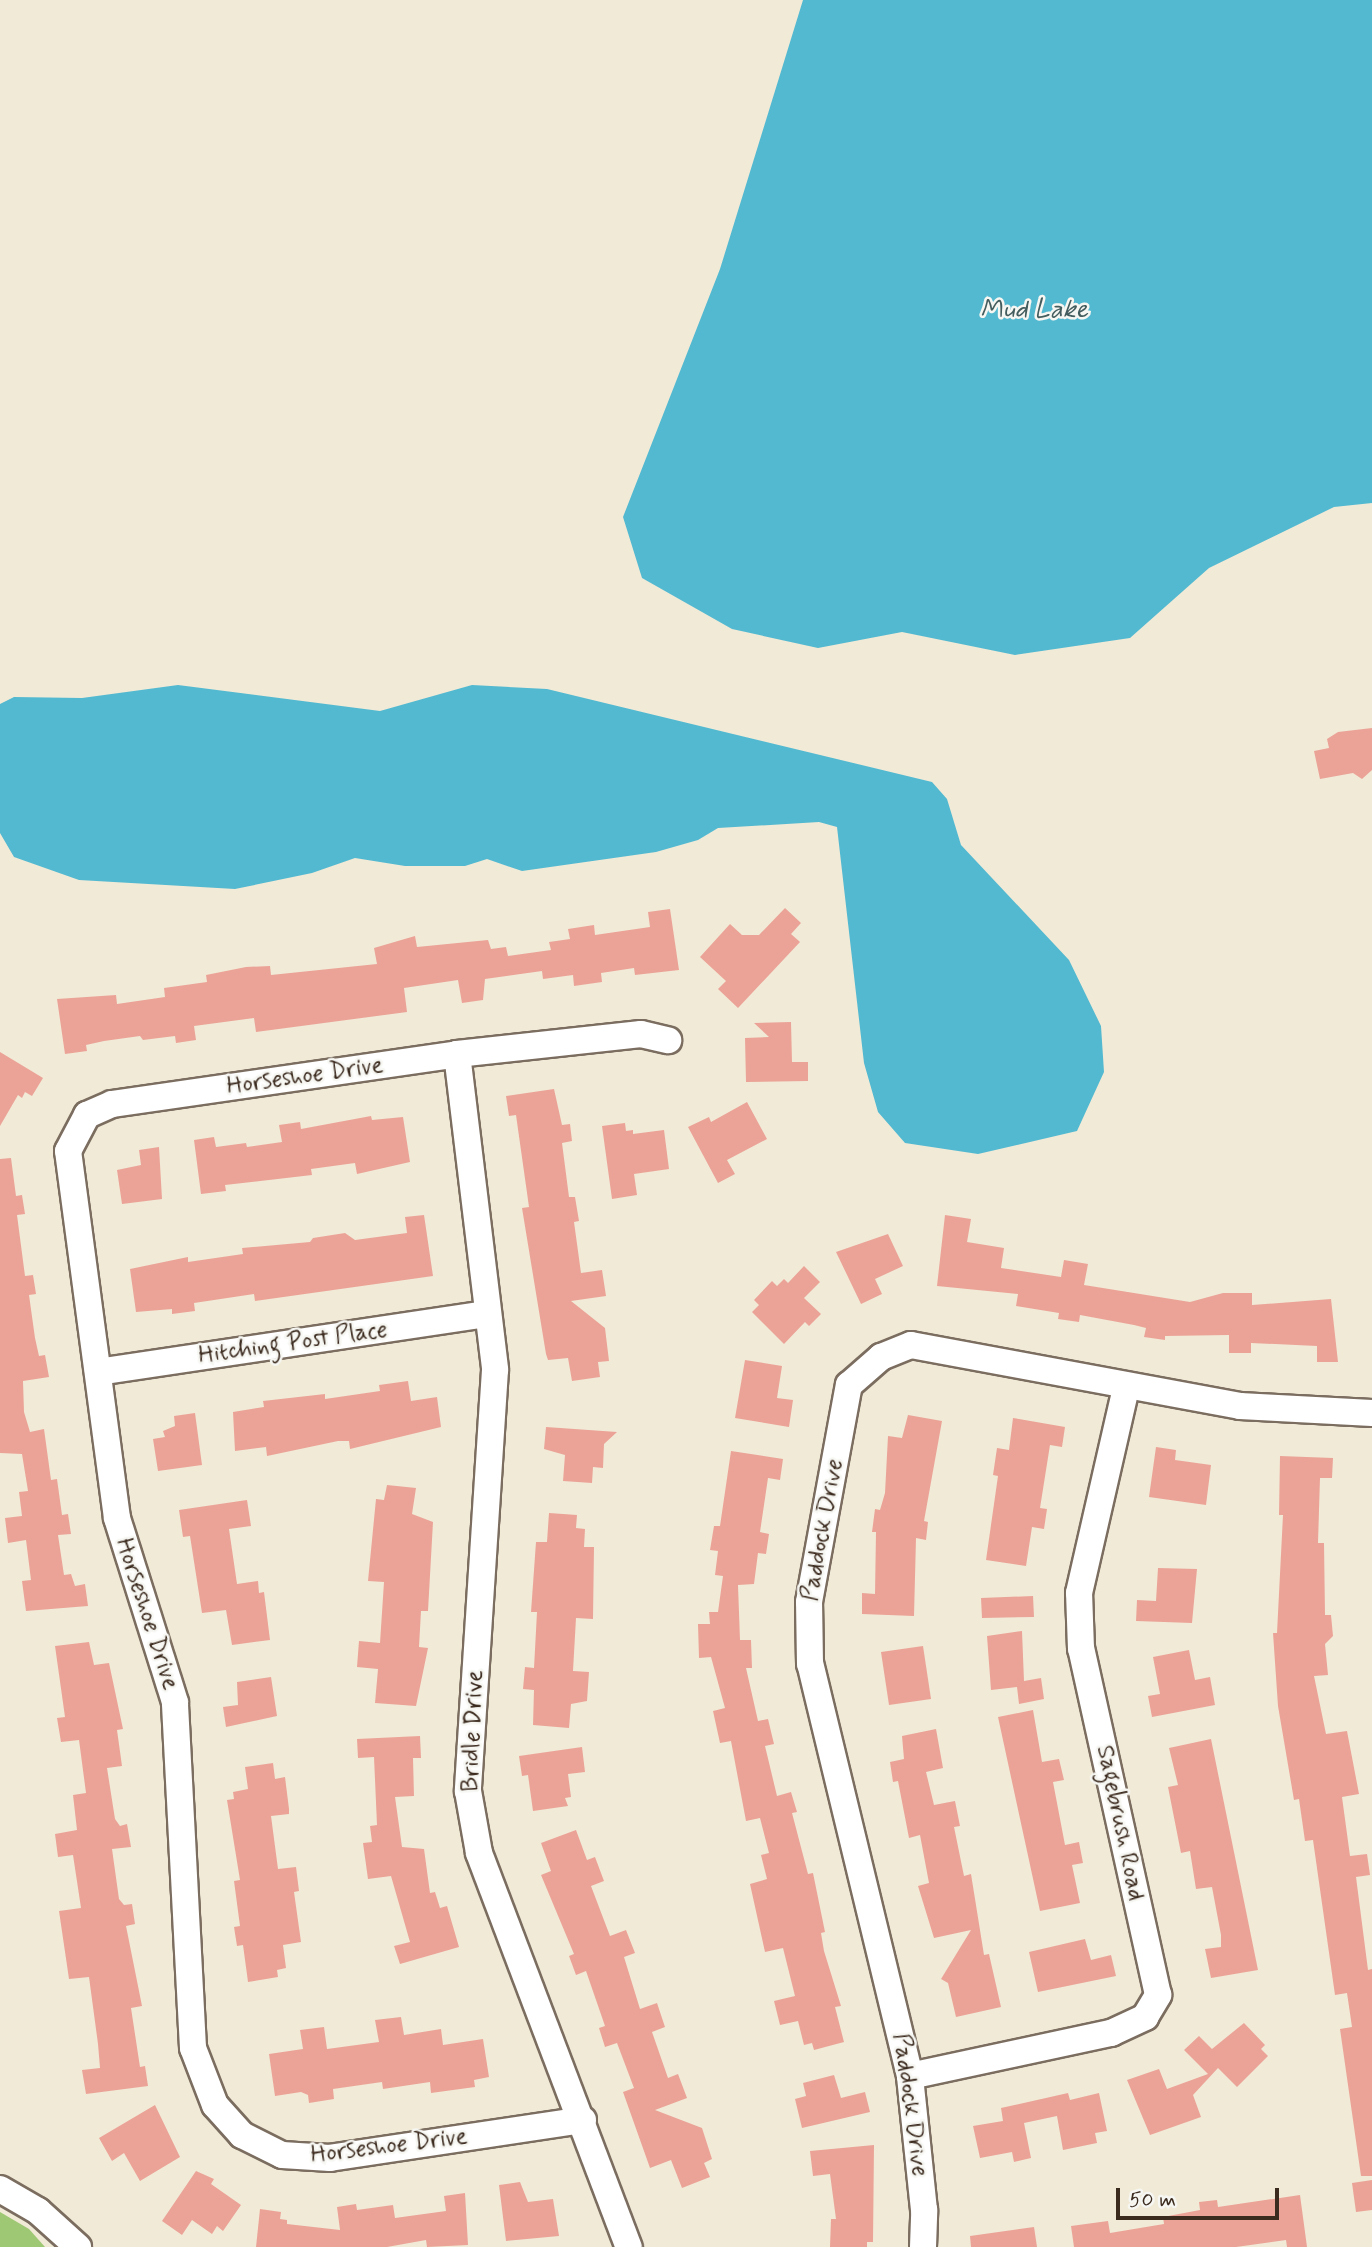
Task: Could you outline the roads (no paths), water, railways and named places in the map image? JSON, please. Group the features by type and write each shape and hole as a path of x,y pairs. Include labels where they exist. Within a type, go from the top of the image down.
{"street":[{"name":"Horseshoe Drive","path":"583,2120 330,2158 282,2155 242,2135 215,2105 193,2048 175,1702 117,1518 68,1151 87,1115 112,1104 457,1054 641,1034 668,1040"},
{"path":"457,1054 488,1314"},
{"name":"Hitching Post Place","path":"98,1371 488,1314"},
{"name":"Bridle Drive","path":"488,1314 495,1414 468,1791 479,1853 583,2120 629,2247"},
{"name":"Paddock Drive","path":"923,2247 924,2210 910,2076 810,1664 809,1602 849,1385 881,1357 911,1346 1240,1406 1372,1413"},
{"name":"Sagebrush Road","path":"910,2076 1111,2033 1145,2017 1158,1995 1081,1648 1079,1593 1126,1387"},
{"path":"0,2189 38,2211 78,2247"}],"water":[{"name":"Mud Lake","path":"803,0 1372,0 1372,503 1334,507 1209,568 1130,638 1015,655 902,632 818,648 732,629 642,578 623,517 720,269"},
{"path":"178,685 380,711 472,685 547,689 932,782 947,799 961,845 1069,960 1101,1026 1104,1072 1077,1131 978,1154 905,1143 878,1112 864,1063 837,827 819,822 718,828 698,840 656,852 522,871 487,859 465,866 405,866 355,858 312,873 235,889 79,880 14,857 0,833 0,704 14,697 82,698"}]}
